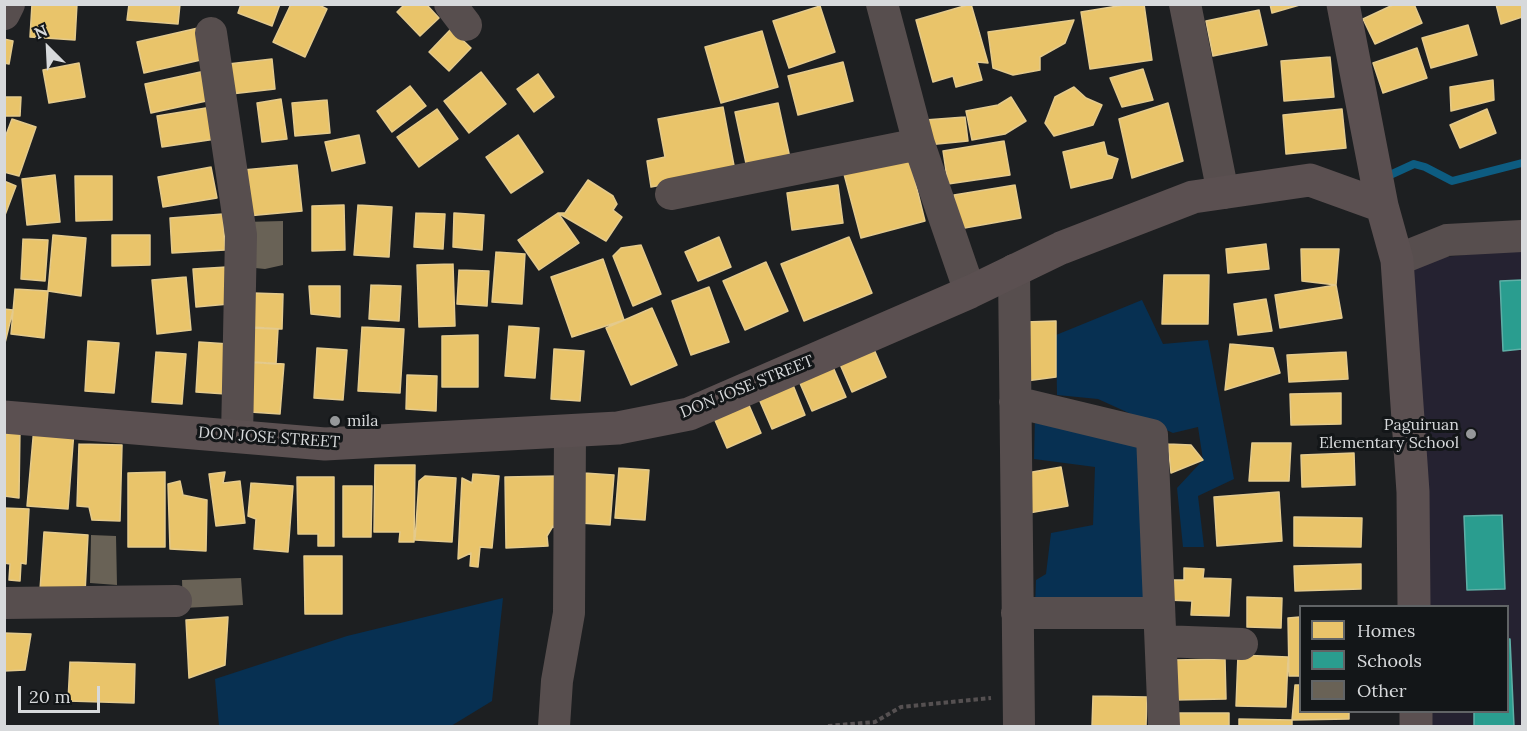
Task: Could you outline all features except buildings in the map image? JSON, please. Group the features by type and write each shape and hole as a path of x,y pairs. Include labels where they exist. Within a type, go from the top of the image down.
{"street":[{"path":"4,14 9,4"},
{"path":"882,4 919,144 970,292"},
{"path":"1185,4 1223,193"},
{"path":"1343,4 1383,206 1397,260 1413,492 1414,605"},
{"path":"211,33 241,235 237,437"},
{"path":"671,194 919,144"},
{"name":"DON JOSE STREET","path":"4,417 325,444 618,429 689,414 970,292 1061,248 1193,197 1310,180 1383,206"},
{"path":"1397,260 1447,240 1522,236"},
{"path":"1014,270 1019,726"},
{"path":"1016,402 1152,435 1164,726"},
{"path":"554,726 557,681 569,614 570,431"},
{"path":"4,603 176,601"},
{"path":"1017,613 1160,627 1242,644"}],"path":[{"path":"828,726 875,722 901,707 1018,695"}],"shaded area":[{"name":"Paguiruan Elementary School","path":"1522,248 1522,726 1429,726 1428,713 1509,713 1509,605 1425,605 1413,261"},
{"path":"1142,300 1163,344 1208,340 1234,479 1198,496 1204,547 1183,547 1177,488 1203,460 1198,427 1173,433 1098,399 1057,395 1056,335"},
{"path":"1035,415 1145,445 1145,601 1035,606 1036,580 1046,574 1051,533 1093,525 1095,467 1034,459"},
{"path":"503,598 492,701 451,726 219,726 215,679 347,636"}],"waterway":[{"path":"1390,175 1414,164 1452,181 1522,163"}],"place":[{"name":"mila","path":"335,421"},
{"name":"Paguiruan Elementary School","path":"1471,434"}]}
